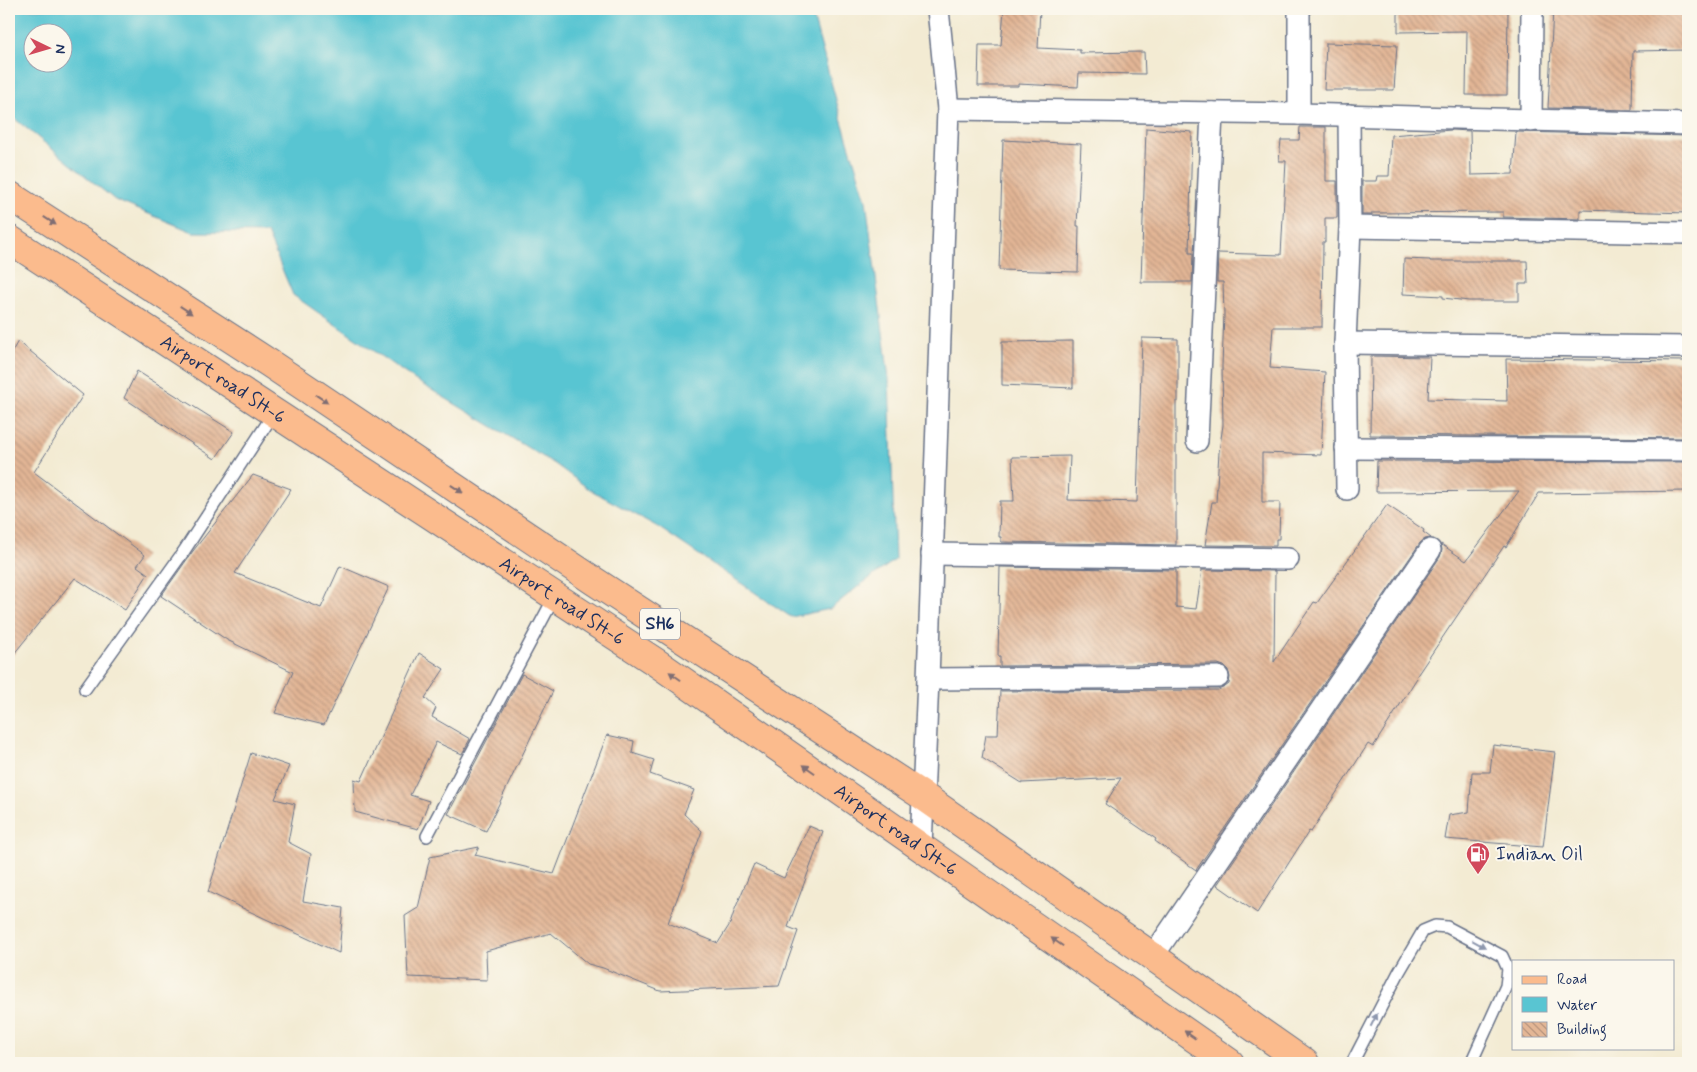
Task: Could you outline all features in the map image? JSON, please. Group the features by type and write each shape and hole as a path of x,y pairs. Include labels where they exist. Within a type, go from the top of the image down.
{"main road":[{"name":"SH6","path":"9,195 268,363 594,581 923,796 1305,1063"},
{"name":"Airport road SH-6","path":"9,239 657,663 1230,1063"},
{"path":"248,395 268,363"}],"street":[{"path":"921,847 948,109 938,9"},
{"path":"1299,9 1299,114"},
{"path":"1531,121 1532,9"},
{"path":"948,109 1349,115 1688,124"},
{"path":"1197,441 1212,113"},
{"path":"1347,489 1345,343 1350,227 1349,115"},
{"path":"1350,227 1688,233"},
{"path":"1345,343 1688,347"},
{"path":"1346,448 1688,450"},
{"path":"1153,956 1430,550"},
{"path":"932,554 1288,559"},
{"path":"928,679 1218,677"}],"lane":[{"path":"85,689 184,551 274,413"},
{"path":"427,836 555,596"},
{"path":"1352,1063 1399,972 1423,931 1435,926 1447,927 1502,956 1508,969 1506,986 1470,1063"}],"water":[{"path":"9,9 811,9 866,200 889,379 895,560 830,609 791,617 658,527 589,489 555,464 415,380 293,295 267,233 193,232 115,200 9,114"}],"building":[{"path":"1004,9 1040,9 1038,48 1080,50 1080,53 1144,52 1145,74 1079,73 1078,87 1018,84 1018,86 978,86 979,45 1001,45"},
{"path":"1398,9 1508,9 1507,95 1466,95 1467,31 1398,32"},
{"path":"1553,9 1688,9 1688,50 1633,51 1632,110 1548,108"},
{"path":"1326,43 1397,45 1394,90 1324,90"},
{"path":"1300,127 1326,127 1326,181 1337,181 1337,218 1325,218 1322,327 1273,327 1270,368 1325,372 1321,455 1262,453 1262,502 1280,502 1279,539 1276,539 1276,546 1205,545 1212,502 1216,502 1219,452 1223,425 1222,366 1224,314 1223,282 1217,282 1218,253 1281,255 1286,161 1279,161 1281,140 1299,140"},
{"path":"1146,128 1192,132 1189,253 1193,253 1192,282 1141,282"},
{"path":"1451,130 1470,131 1471,175 1513,174 1516,132 1688,136 1688,213 1580,210 1580,219 1503,217 1503,212 1372,213 1372,215 1362,215 1362,181 1376,181 1377,176 1389,176 1391,135"},
{"path":"1003,140 1081,144 1077,226 1079,226 1078,272 999,270"},
{"path":"1404,259 1430,261 1527,261 1528,284 1519,284 1519,301 1469,301 1443,298 1443,296 1403,294"},
{"path":"1142,338 1178,339 1176,545 1001,542 1001,537 999,537 1000,501 1014,501 1012,457 1070,456 1068,500 1137,502"},
{"path":"18,341 83,395 34,472 145,555 137,566 148,574 125,610 75,578 9,660 9,357"},
{"path":"1073,341 1073,388 1002,385 1002,342"},
{"path":"1371,356 1430,357 1428,399 1507,401 1506,359 1688,361 1688,438 1370,435"},
{"path":"137,371 234,432 215,459 124,398"},
{"path":"1377,461 1688,462 1688,491 1539,493 1506,547 1504,546 1416,677 1373,747 1368,744 1311,832 1309,831 1257,913 1217,885 1440,557 1441,544 1466,561 1519,491 1376,492"},
{"path":"253,475 291,489 235,573 321,608 340,566 389,587 324,725 275,713 293,672 227,640 161,596 193,551"},
{"path":"1387,505 1424,530 1423,532 1431,538 1425,539 1420,543 1196,870 1155,841 1156,839 1105,804 1121,778 1022,783 982,758 986,735 998,735 1000,691 1218,690 1229,684 1230,677 1228,670 1218,664 1000,666 1000,656 998,656 1000,567 1176,570 1176,607 1196,609 1202,570 1275,571 1274,662 1314,602 1317,603"},
{"path":"419,653 444,669 425,698 436,708 432,717 470,739 462,754 436,742 410,795 429,801 418,829 355,812 354,779 361,781"},
{"path":"522,674 553,691 486,831 448,814"},
{"path":"607,735 634,741 632,753 654,760 650,774 694,790 684,814 702,831 668,923 718,943 730,924 754,864 784,878 809,826 823,832 788,927 798,931 779,986 660,991 603,968 588,964 551,933 486,951 487,980 408,977 405,916 418,908 430,857 479,847 475,855 554,874"},
{"path":"1493,745 1555,752 1543,847 1445,839 1449,815 1469,812 1472,772 1490,772"},
{"path":"251,753 289,766 275,799 295,804 288,842 311,854 303,901 343,908 339,953 208,892"}],"place":[{"name":"Indian Oil","path":"1478,875"}]}
